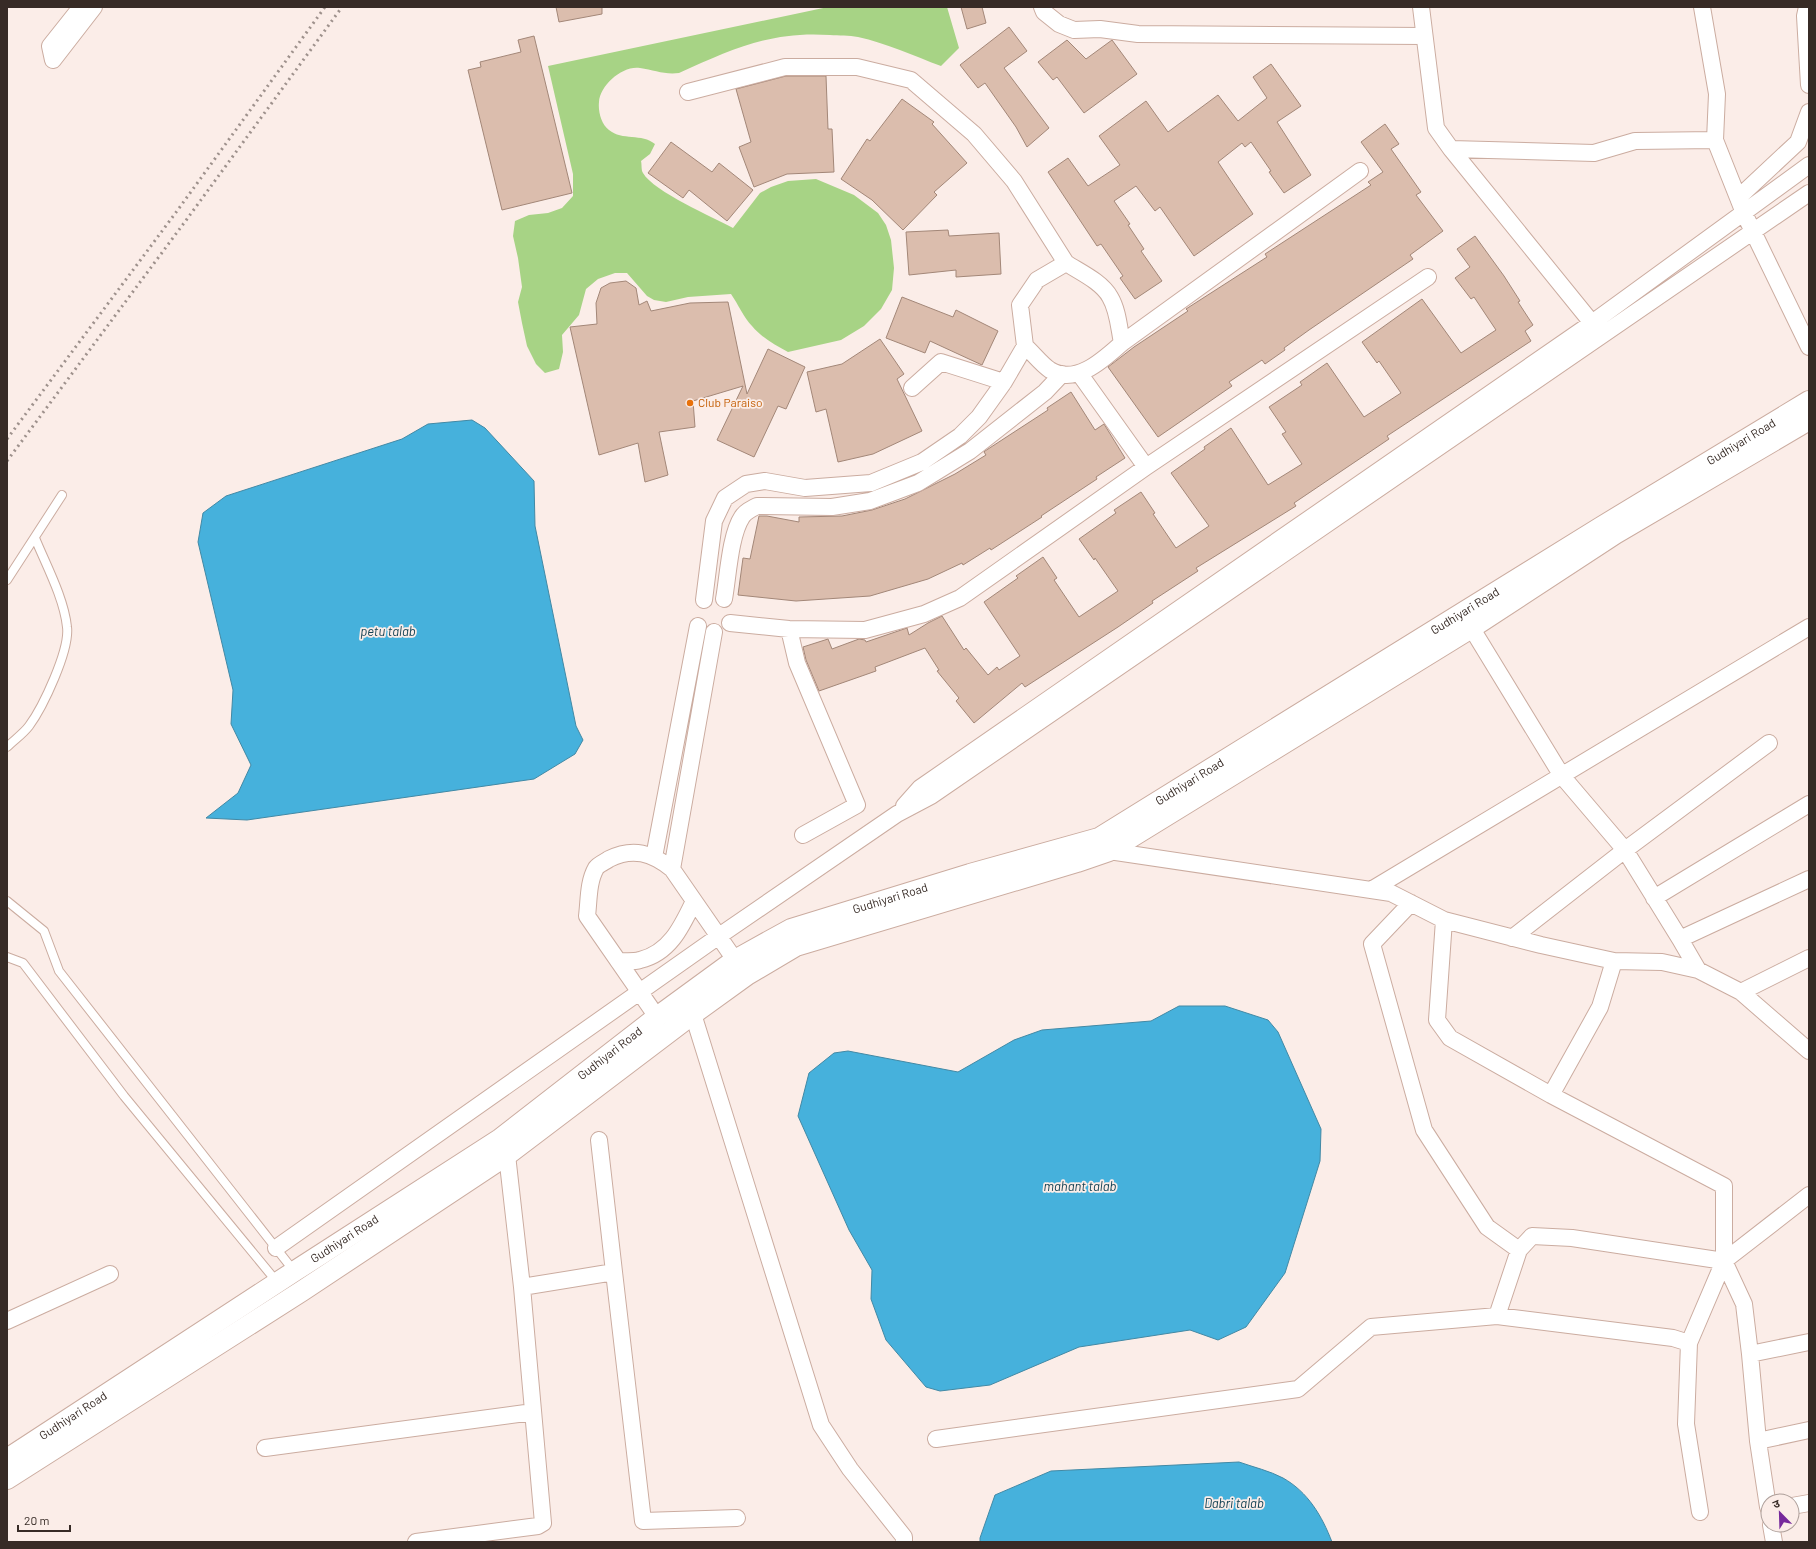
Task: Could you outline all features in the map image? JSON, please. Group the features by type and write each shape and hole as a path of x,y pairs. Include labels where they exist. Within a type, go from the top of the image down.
{"street":[{"path":"81,7 50,46 53,60 94,7"},
{"path":"1042,7 1044,12 1059,24 1074,30 1100,29 1138,34 1424,36"},
{"path":"1421,7 1436,128 1451,149 1592,323"},
{"path":"1702,7 1717,94 1715,140 1744,213 1754,230 1809,347"},
{"path":"1807,7 1805,16 1809,85"},
{"path":"688,92 785,67 857,67 911,80 979,140 1014,181 1066,263 1100,286 1110,297 1116,314 1122,343"},
{"path":"1738,198 1798,142 1809,112"},
{"path":"1451,149 1594,153 1635,142 1715,140"},
{"path":"897,814 920,788 1592,323 1809,165"},
{"path":"1025,346 1050,370 1062,374 1078,373 1101,362 1122,343 1360,171"},
{"path":"276,1248 718,936 897,814 931,796 1809,193"},
{"path":"704,600 714,521 724,498 746,484 765,481 805,488 871,483 922,462 960,436 979,417 1004,382 1025,346 1020,305 1037,280 1066,263"},
{"path":"730,623 789,629 865,630 924,614 960,598 1146,467 1428,277"},
{"path":"912,388 941,362 1004,382"},
{"path":"1078,373 1146,467"},
{"path":"724,600 734,536 742,516 749,510 757,506 832,507 870,502 930,477 970,451 1045,392 1062,374"},
{"name":"Gudhiyari Road","path":"1468,620 1601,527 1809,400"},
{"name":"Gudhiyari Road","path":"7,1479 302,1291 507,1156 693,1014 747,975 796,946 1077,862 1468,620 1809,420"},
{"path":"922,462 930,477"},
{"path":"654,857 698,626 696,617 698,607 704,600 714,596 724,600 730,607 732,615 730,623 723,630 714,632 705,631 698,626"},
{"path":"1468,620 1562,776 1625,850 1698,970"},
{"path":"1371,890 1809,627"},
{"path":"789,629 797,663 856,805 803,835"},
{"path":"672,869 714,632"},
{"path":"1512,938 1625,850 1769,742"},
{"path":"1654,898 1809,804"},
{"path":"1104,844 1391,893 1444,920 1512,938 1614,961 1662,962 1698,970 1741,992 1809,1051"},
{"name":"Gudhiyari Road","path":"7,1459 500,1139 657,1017 736,960 791,929 970,874 1104,844"},
{"path":"657,1017 587,916 591,879 597,866 618,855 634,852 659,859 672,869 736,960"},
{"path":"1680,939 1809,879"},
{"path":"618,961 639,960 659,953 676,936 694,901"},
{"path":"1411,903 1372,944 1424,1130 1487,1227 1519,1250"},
{"path":"1444,920 1437,1020 1450,1038 1551,1095 1724,1186 1724,1261 1689,1343 1686,1424 1700,1512"},
{"path":"1741,992 1809,958"},
{"path":"1551,1095 1600,1007 1614,961"},
{"path":"693,1014 821,1425 850,1469 904,1537 904,1542"},
{"path":"599,1140 644,1522 737,1518"},
{"path":"416,1542 538,1526 542,1523 522,1287 507,1156"},
{"path":"1496,1316 1519,1250 1532,1236 1572,1238 1724,1261 1809,1195"},
{"path":"1724,1261 1744,1304 1758,1441 1766,1493"},
{"path":"522,1287 614,1272"},
{"path":"7,1321 110,1274"},
{"path":"936,1439 1298,1389 1371,1327 1496,1316 1673,1338 1689,1343"},
{"path":"1750,1354 1809,1342"},
{"path":"265,1448 533,1412"},
{"path":"1758,1441 1809,1430"}],"lane":[{"path":"7,580 62,496"},
{"path":"7,747 28,726 49,692 63,655 68,628 62,605 35,538"},
{"path":"7,901 44,931 59,971 295,1271"},
{"path":"7,957 23,964 124,1096 277,1283"}],"green space":[{"path":"828,7 947,7 959,48 941,66 889,46 855,36 808,34 770,39 735,49 679,73 664,73 640,68 627,70 620,73 603,89 600,96 599,109 602,121 609,130 620,135 644,139 655,144 650,154 641,161 642,172 649,180 671,196 733,228 760,193 788,181 816,179 854,195 878,213 886,225 891,240 894,268 892,290 881,309 864,326 841,340 788,352 769,341 756,330 746,319 731,294 688,297 666,302 654,300 647,296 627,273 615,273 598,279 586,289 579,315 562,335 563,352 559,369 545,373 536,364 527,346 518,302 522,287 513,236 515,221 529,215 548,213 562,208 573,196 573,174 548,66"}],"water":[{"name":"petu talab","path":"472,420 485,428 534,481 535,526 576,726 583,740 575,754 534,779 247,820 206,818 238,793 251,765 231,724 233,690 198,542 203,513 226,496 402,439 428,424"},
{"name":"mahant talab","path":"1179,1006 1225,1006 1268,1020 1278,1032 1321,1129 1320,1161 1285,1273 1246,1327 1218,1340 1190,1330 1079,1347 990,1385 940,1391 926,1387 886,1340 871,1299 872,1270 849,1230 798,1116 809,1073 834,1053 848,1051 958,1072 1014,1040 1042,1030 1151,1021"},
{"name":"Dabri talab","path":"1239,1462 1283,1478 1300,1490 1319,1514 1332,1542 980,1542 980,1538 995,1495 1051,1471"}],"building":[{"path":"556,7 602,7 602,14 559,22"},
{"path":"961,7 982,7 986,23 967,29"},
{"path":"1009,27 1027,51 1004,68 1049,128 1027,147 1016,127 985,83 978,88 960,65"},
{"path":"534,36 572,193 502,210 468,70 481,67 480,62 521,52 518,40"},
{"path":"1067,40 1086,59 1112,40 1137,74 1084,113 1057,77 1053,80 1038,62"},
{"path":"1271,64 1301,106 1277,122 1311,175 1284,193 1251,142 1245,147 1242,143 1218,162 1253,214 1194,256 1160,207 1155,211 1136,186 1114,201 1130,224 1128,225 1144,249 1141,251 1162,281 1135,299 1120,278 1123,276 1101,244 1097,246 1048,172 1068,158 1088,186 1120,165 1099,136 1146,101 1168,132 1218,95 1238,121 1267,98 1253,77"},
{"path":"786,76 826,76 828,129 832,129 834,172 787,174 754,187 739,147 751,142 736,89"},
{"path":"902,99 934,122 932,124 967,163 934,192 937,195 903,230 872,200 841,179 867,139 870,141"},
{"path":"1385,124 1399,144 1391,149 1421,192 1416,195 1443,231 1410,255 1413,259 1309,330 1265,364 1262,360 1229,382 1232,386 1158,437 1108,367 1134,347 1188,311 1186,309 1267,257 1265,254 1371,185 1368,182 1383,172 1361,142"},
{"path":"671,142 712,172 719,163 753,190 727,221 689,190 683,198 648,173"},
{"path":"948,230 949,236 999,233 1001,274 956,277 956,270 909,275 906,232"},
{"path":"1475,236 1504,276 1533,325 1525,331 1531,341 1387,436 1389,439 1294,503 1296,506 1196,568 1198,571 1152,601 1153,603 1118,627 1025,687 1022,683 974,723 956,701 959,698 937,671 939,670 925,648 875,667 876,671 819,691 806,660 803,647 828,639 832,649 859,639 865,640 866,642 907,628 909,635 942,616 964,650 966,648 988,675 997,667 999,670 1020,656 984,602 1018,578 1016,576 1043,557 1057,578 1054,580 1079,617 1118,591 1095,558 1094,560 1079,539 1116,513 1114,510 1141,492 1155,513 1153,514 1176,548 1209,526 1171,473 1231,428 1268,485 1302,464 1282,434 1286,432 1269,407 1302,385 1300,382 1327,363 1364,417 1401,393 1379,361 1377,363 1362,342 1422,299 1461,353 1496,330 1474,297 1471,299 1455,278 1470,267 1457,249"},
{"path":"626,281 636,288 639,305 647,301 651,311 690,303 728,302 747,394 768,349 805,367 786,409 778,406 754,457 717,440 743,386 693,401 695,427 659,432 668,475 645,482 638,443 599,455 570,327 597,324 596,303 601,288 610,283"},
{"path":"902,297 953,317 956,310 998,331 982,365 930,341 925,353 886,338"},
{"path":"880,339 904,374 897,379 922,431 873,454 838,462 826,409 816,412 807,372 842,364"},
{"path":"1071,392 1095,430 1104,424 1125,458 1096,477 1097,479 1041,516 1042,517 991,550 990,548 963,565 962,563 928,579 870,596 796,601 738,595 743,558 750,559 759,516 799,522 799,517 842,516 872,510 905,499 955,474 986,455 984,452 985,451 1048,410 1047,408"}],"railway":[{"path":"7,439 177,211 325,7"},
{"path":"7,461 342,7"}],"place":[{"name":"Club Paraiso","path":"690,403"}]}
